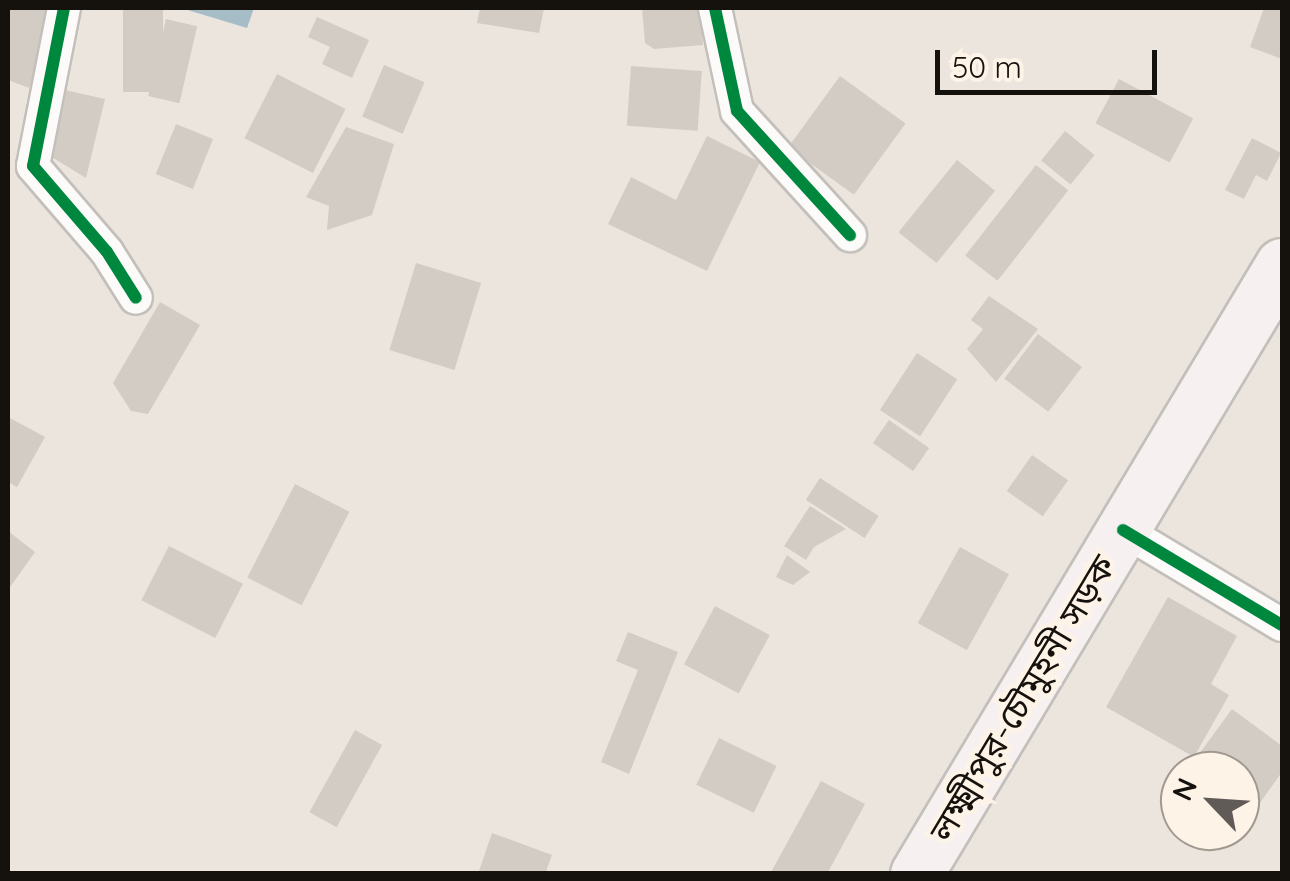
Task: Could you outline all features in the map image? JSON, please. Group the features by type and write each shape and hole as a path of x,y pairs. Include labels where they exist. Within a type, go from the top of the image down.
{"main road":[{"name":"লক্ষ্মীপুর-চৌমুহনী সড়ক","path":"917,874 1282,265"}],"street":[{"path":"64,8 33,166 107,252 136,298"},
{"path":"715,8 737,111 850,235"},
{"path":"1123,530 1282,625"}],"water":[{"path":"181,8 254,8 247,28"}],"building":[{"path":"8,8 56,10 29,88 8,80"},
{"path":"123,8 163,8 163,92 123,92"},
{"path":"480,8 544,8 539,33 477,23"},
{"path":"642,8 700,8 703,45 654,49 645,43"},
{"path":"1264,8 1282,8 1282,59 1250,47"},
{"path":"317,17 369,40 352,78 322,64 330,47 308,37"},
{"path":"166,19 197,26 179,103 148,96"},
{"path":"384,65 425,82 403,134 362,117"},
{"path":"631,66 702,71 698,131 627,126"},
{"path":"277,74 346,109 313,173 244,138"},
{"path":"840,76 906,124 854,195 788,147"},
{"path":"1119,79 1193,118 1170,163 1096,123"},
{"path":"65,90 105,99 86,178 50,156"},
{"path":"176,124 213,139 193,189 156,174"},
{"path":"346,127 394,144 372,215 327,230 329,206 306,197"},
{"path":"1065,131 1095,155 1071,184 1041,161"},
{"path":"707,136 760,162 707,271 608,224 631,177 676,200"},
{"path":"1252,138 1281,153 1267,181 1256,175 1244,199 1225,190"},
{"path":"957,160 995,191 937,263 898,232"},
{"path":"1036,165 1068,190 998,281 965,256"},
{"path":"416,263 481,283 454,370 389,350"},
{"path":"989,296 1038,329 996,382 967,349 983,329 971,320"},
{"path":"160,302 200,325 148,414 131,411 113,383"},
{"path":"1038,334 1082,367 1048,412 1004,379"},
{"path":"917,353 957,379 920,436 880,410"},
{"path":"8,417 45,437 17,487 8,482"},
{"path":"889,420 929,448 913,471 873,443"},
{"path":"1032,455 1068,480 1043,516 1007,491"},
{"path":"820,478 879,516 865,538 806,500"},
{"path":"295,484 349,512 302,605 247,578"},
{"path":"810,506 846,529 814,547 806,560 784,546"},
{"path":"8,531 35,552 8,590"},
{"path":"169,546 243,584 215,638 141,600"},
{"path":"960,547 1009,574 967,650 918,623"},
{"path":"787,555 810,572 793,585 776,577"},
{"path":"1168,597 1237,636 1211,684 1229,695 1197,751 1183,751 1106,707"},
{"path":"715,606 770,635 739,693 684,664"},
{"path":"628,632 678,652 629,774 601,762 638,670 616,661"},
{"path":"1232,709 1282,746 1282,772 1260,803 1260,751 1201,751"},
{"path":"355,730 382,745 337,827 309,812"},
{"path":"719,738 777,766 754,813 696,785"},
{"path":"821,781 865,804 827,874 770,874"},
{"path":"492,833 552,855 545,874 478,874"}],"cycle path":[{"path":"64,8 33,166 107,252 136,298"},
{"path":"715,8 737,111 850,235"},
{"path":"1123,530 1282,625"}]}
